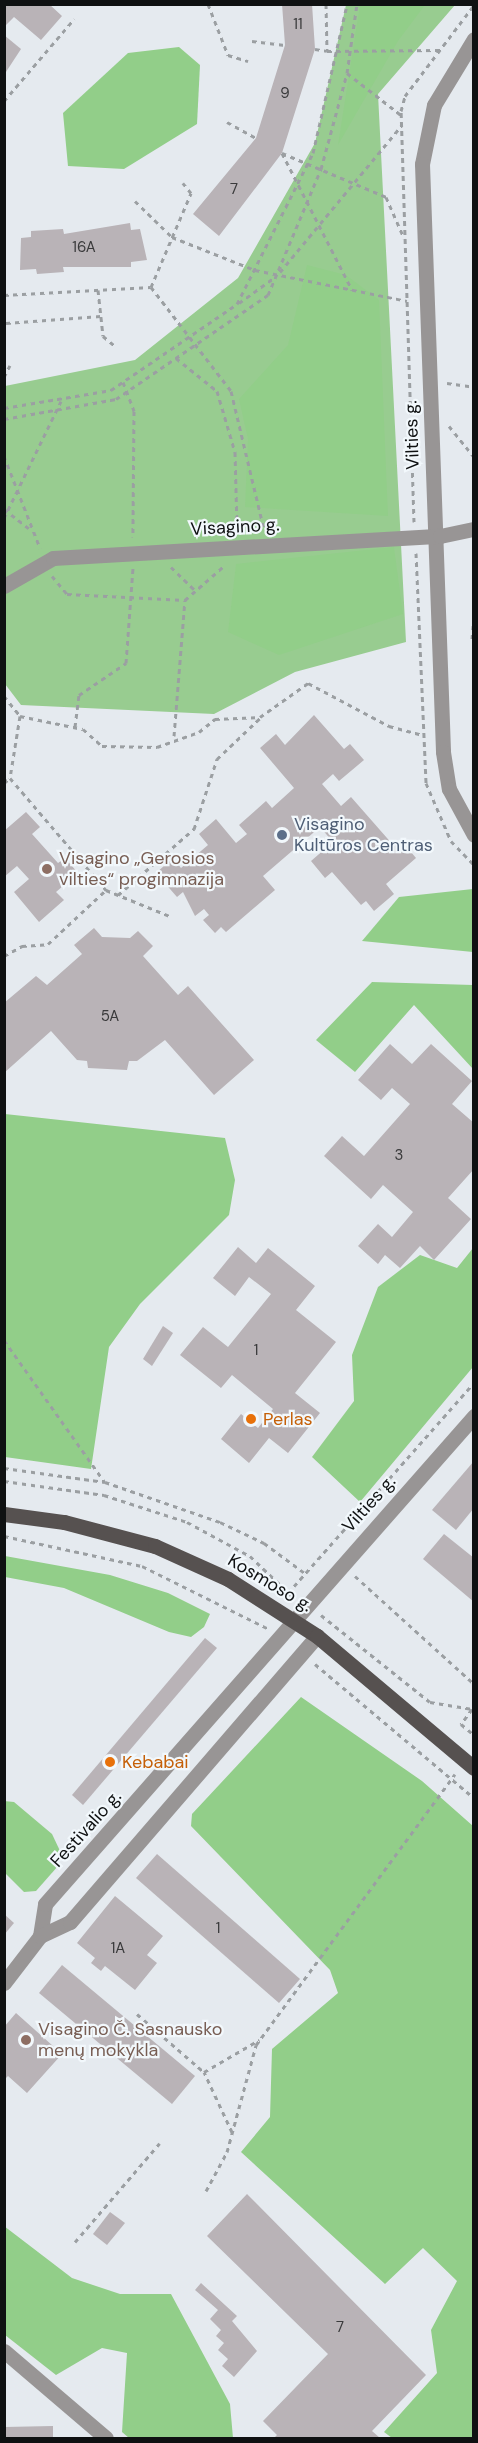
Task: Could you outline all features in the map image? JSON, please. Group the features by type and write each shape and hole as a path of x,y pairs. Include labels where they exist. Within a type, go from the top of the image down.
{"main road":[{"name":"Kosmoso g.","path":"4,1514 64,1522 155,1546 277,1609 317,1636 470,1766"}],"street":[{"name":"Vilties g.","path":"474,39 445,81 425,134 430,382 442,735 449,789 474,835"},
{"name":"Visagino g.","path":"4,586 53,558 436,536 474,529"},
{"name":"Vilties g.","path":"296,1620 342,1563 474,1416"},
{"name":"Festivalio g.","path":"40,1936 45,1904 296,1620"},
{"name":"Festivalio g.","path":"4,1983 40,1936 70,1922 317,1636"},
{"path":"4,2351 106,2439"}],"path":[{"path":"208,4 228,55 248,61"},
{"path":"326,4 327,51"},
{"path":"237,304 298,189 309,163 340,53 347,4"},
{"path":"4,419 55,413 116,399 268,295 321,169 347,73 357,4"},
{"path":"4,102 74,19"},
{"path":"252,41 285,45"},
{"path":"315,49 340,53 439,50"},
{"path":"347,73 401,115"},
{"path":"227,122 256,138"},
{"path":"4,408 61,401 111,390 237,304 277,275 318,226 352,180 401,126"},
{"path":"352,290 306,207 282,153 352,180 386,197 405,240"},
{"path":"151,286 191,193 183,183"},
{"path":"135,201 172,237 255,270 407,302"},
{"path":"4,295 151,286"},
{"path":"151,286 231,391 268,545"},
{"path":"98,290 103,336 116,347"},
{"path":"6,323 101,316"},
{"path":"4,377 10,365"},
{"path":"430,382 474,387"},
{"path":"4,518 61,401"},
{"path":"431,415 445,421 474,458"},
{"path":"6,510 33,531"},
{"path":"154,551 196,591"},
{"path":"472,639 474,616"},
{"path":"118,895 194,829 217,759 263,715 308,683 389,726 442,735"},
{"path":"4,696 20,716 83,729 102,746 156,747 199,732 215,719 263,715"},
{"path":"4,783 10,778 20,716"},
{"path":"10,778 106,890 172,917"},
{"path":"4,956 22,946 48,944 106,890"},
{"path":"4,1340 105,1482"},
{"path":"277,1609 474,1383"},
{"path":"4,1468 105,1482 220,1522 264,1543 306,1574"},
{"path":"4,1481 104,1495 187,1522 250,1556 288,1594 306,1605 430,1702 472,1709 461,1724 474,1735"},
{"path":"327,1551 474,1684"},
{"path":"206,2192 214,2183 232,2132 260,2039 440,1788 470,1766"},
{"path":"136,2014 204,2072 232,2132"},
{"path":"204,2072 260,2039"},
{"path":"75,2242 160,2143"}],"green space":[{"path":"346,5 455,5 378,94 406,642 295,672 214,714 21,705 5,684 5,386 135,360 238,278 315,143"},
{"path":"360,5 425,5 398,41 338,145"},
{"path":"179,47 200,65 197,124 124,169 68,166 63,113 128,53"},
{"path":"307,265 346,275 379,300 388,516 245,507 248,439 239,399 288,345"},
{"path":"394,547 403,614 279,655 228,632 236,564"},
{"path":"473,889 473,952 362,941 399,897"},
{"path":"372,982 473,985 473,1069 414,1005 355,1072 316,1040"},
{"path":"5,1114 225,1138 235,1180 229,1215 140,1304 109,1347 91,1469 5,1457"},
{"path":"473,1248 473,1367 360,1502 312,1457 354,1401 352,1355 378,1287 420,1255 457,1268"},
{"path":"5,1556 110,1575 168,1593 210,1614 204,1627 191,1637 169,1632 64,1588 5,1577"},
{"path":"301,1697 422,1781 473,1826 473,2438 392,2438 384,2432 437,2373 431,2330 457,2281 423,2248 385,2284 241,2152 270,2117 272,2049 338,1993 330,1970 191,1826 192,1814"},
{"path":"4,1801 14,1802 52,1834 61,1853 58,1866 36,1891 24,1892 5,1873"},
{"path":"4,2226 72,2278 120,2294 171,2294 230,2404 233,2438 129,2438 122,2432 127,2353 102,2348 56,2375 5,2335"}],"building":[{"path":"4,4 49,4 62,16 41,40 14,17 4,27"},
{"path":"282,4 312,4 315,49 282,153 219,236 193,214 256,138 285,45"},
{"path":"4,35 21,49 4,75"},
{"path":"130,223 131,230 140,229 147,260 131,262 131,267 63,267 64,272 37,274 36,269 20,270 21,238 31,237 31,231 63,229 64,234"},
{"path":"314,715 344,749 350,744 364,760 339,781 333,774 322,784 341,806 351,797 394,846 401,840 416,858 386,884 394,894 374,911 366,901 361,905 332,872 325,878 311,861 333,842 320,827 263,876 275,890 226,932 221,927 215,933 203,920 209,915 204,909 195,916 183,892 177,897 156,873 173,858 181,868 208,845 199,834 216,819 236,843 247,834 239,825 266,801 272,808 294,788 260,748 276,734 285,745"},
{"name":"Visagino „Gerosios vilties“ progimnazija","path":"26,812 40,827 32,834 58,863 65,858 78,873 56,892 64,900 39,922 14,892 29,879 17,866 4,877 4,831"},
{"path":"94,928 102,937 130,938 138,931 153,946 143,956 178,995 188,986 254,1060 214,1095 165,1040 137,1061 129,1061 127,1070 88,1068 87,1061 77,1060 51,1031 4,1073 4,1003 36,976 47,985 82,954 74,945"},
{"path":"390,1044 412,1064 431,1044 472,1081 452,1104 474,1123 474,1169 448,1198 471,1219 434,1260 420,1246 400,1268 385,1255 378,1264 358,1246 378,1224 392,1237 413,1212 383,1185 371,1199 324,1156 342,1136 364,1156 410,1104 392,1088 381,1100 358,1080"},
{"path":"238,1247 256,1263 268,1248 315,1286 296,1310 336,1342 295,1393 320,1413 288,1453 269,1438 249,1463 221,1439 241,1414 258,1428 273,1409 232,1375 221,1388 180,1355 203,1327 228,1347 271,1294 249,1277 235,1296 213,1278"},
{"path":"163,1326 173,1333 152,1366 143,1359"},
{"path":"474,1461 474,1508 456,1530 432,1510"},
{"path":"444,1534 474,1558 474,1602 423,1559"},
{"path":"205,1638 217,1648 83,1805 72,1795"},
{"path":"157,1854 300,1979 279,2003 136,1878"},
{"path":"115,1896 163,1936 147,1955 157,1963 135,1990 105,1966 101,1971 91,1963 95,1958 77,1943"},
{"path":"4,1914 14,1923 4,1935"},
{"path":"62,1965 195,2076 172,2104 39,1993"},
{"name":"Visagino Č. Sasnausko menų mokykla","path":"16,2013 62,2054 27,2093 8,2076 4,2080 4,2027"},
{"path":"247,2194 426,2375 372,2431 380,2438 274,2438 277,2435 263,2421 328,2354 207,2236"},
{"path":"110,2212 125,2223 107,2245 93,2234"},
{"path":"201,2283 237,2316 232,2321 257,2351 234,2377 222,2366 228,2359 218,2350 224,2343 216,2336 221,2330 210,2319 218,2310 195,2290"},
{"path":"53,2426 53,2438 4,2438 4,2427"}],"place":[{"name":"Visagino Kultūros Centras","path":"282,835"},
{"name":"Visagino „Gerosios vilties“ progimnazija","path":"47,869"},
{"name":"Perlas","path":"251,1419"},
{"name":"Kebabai","path":"110,1762"},
{"name":"Visagino Č. Sasnausko menų mokykla","path":"26,2040"}]}
